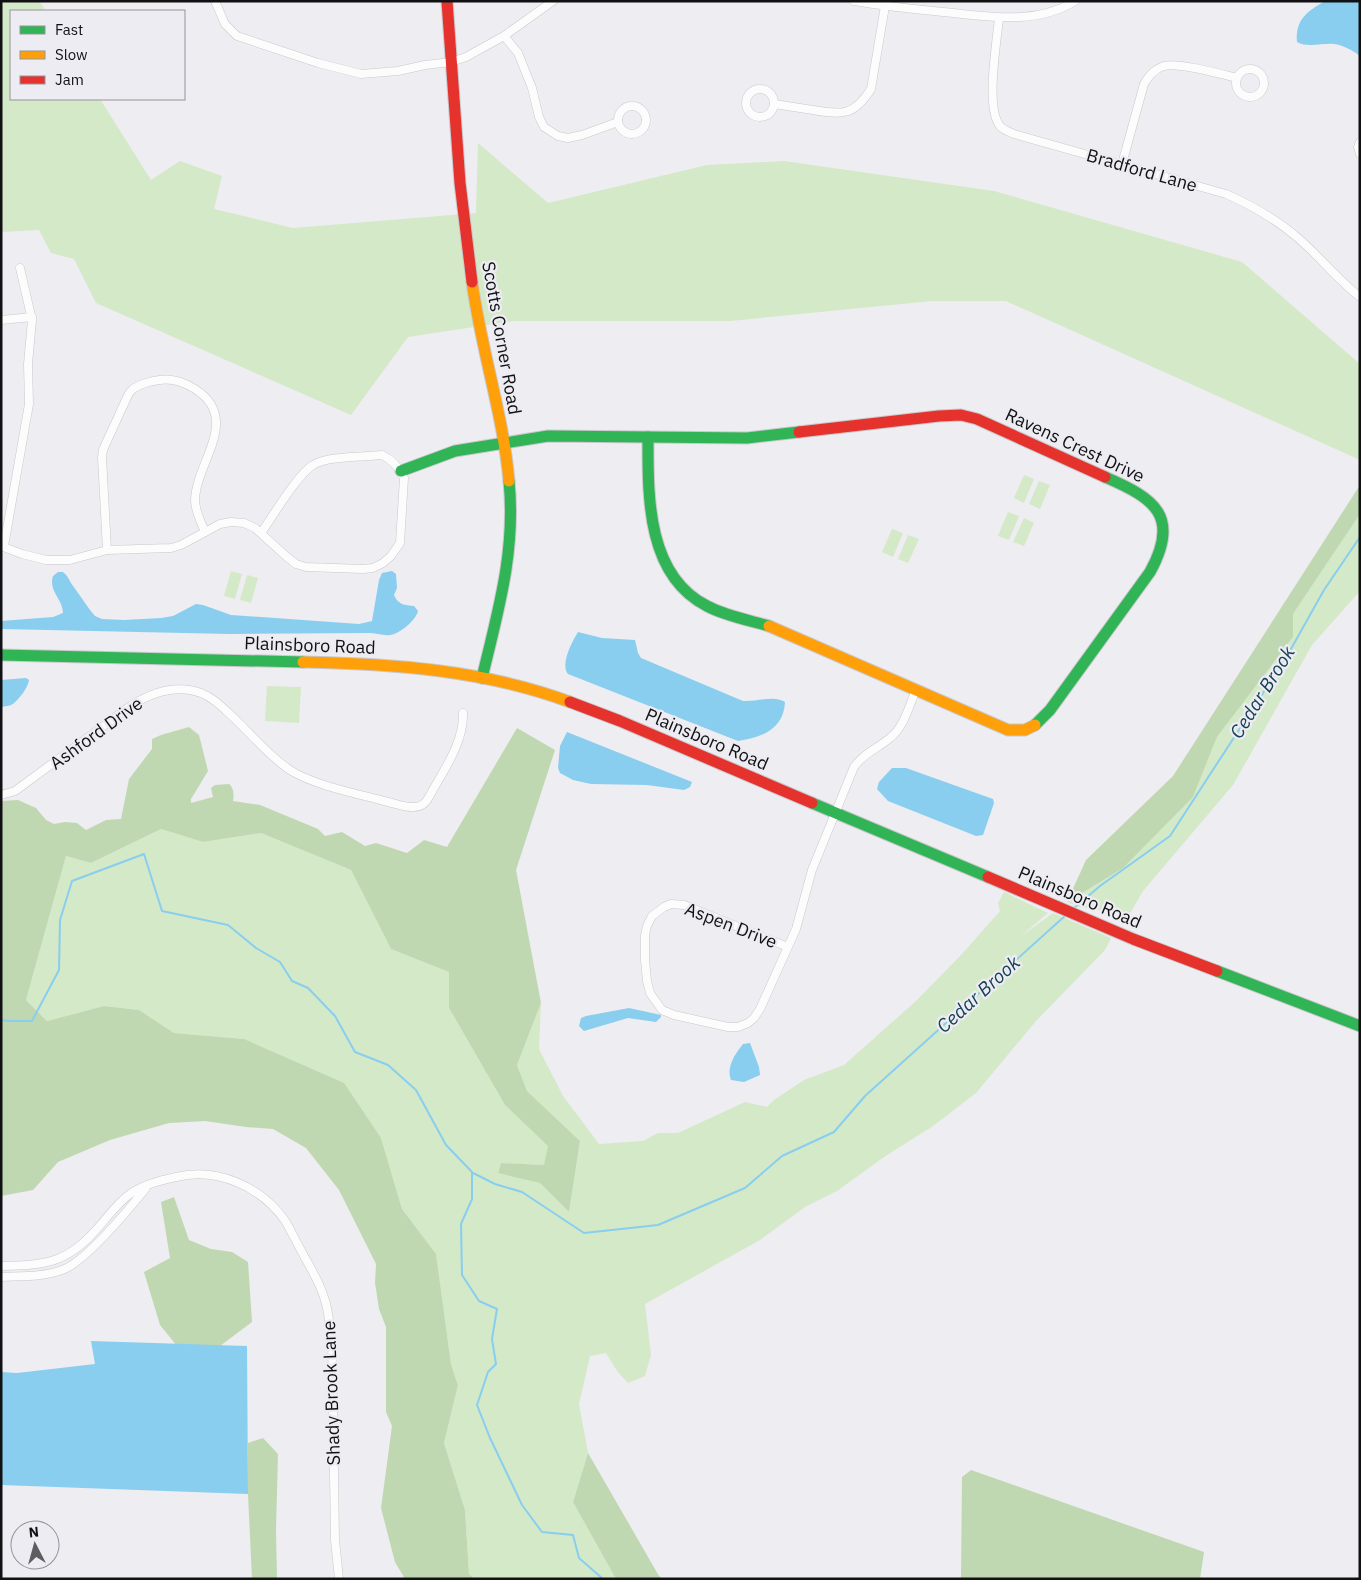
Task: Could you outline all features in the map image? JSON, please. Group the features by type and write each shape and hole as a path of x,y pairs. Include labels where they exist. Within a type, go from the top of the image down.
{"street":[{"path":"215,1 225,24 237,36 342,70 361,74 451,62 504,36 553,1"},
{"name":"Scotts Corner Road","path":"447,1 465,224 473,292 503,442 511,498 509,549 505,577 482,678"},
{"path":"854,1 999,18 1028,17 1057,11 1075,1"},
{"path":"774,104 836,114 851,110 864,100 871,89 885,6"},
{"name":"Bradford Lane","path":"999,18 993,111 1001,127 1014,134 1226,194 1256,207 1276,220 1299,239 1360,298"},
{"path":"504,36 518,53 532,88 539,117 544,126 558,136 568,138 618,122"},
{"path":"1122,164 1144,84 1150,74 1166,65 1178,65 1237,78"},
{"path":"1360,142 1358,148 1360,154"},
{"path":"20,268 32,316 28,364 29,404 2,546 22,554 46,560 70,560 107,550 171,548 181,545 220,524 231,522 244,523 255,528 287,557 296,564 306,568 374,568 392,556 400,543 404,478 401,471 390,459 382,455 325,460 313,464 302,474 261,533"},
{"path":"1,320 32,316"},
{"path":"107,550 103,450 131,391 161,379 175,380 190,386 202,393 212,407 216,422 215,436 196,489 195,502 197,515 205,532"},
{"name":"Ravens Crest Drive","path":"401,471 456,451 548,436 648,437 747,438 961,415 977,419 1135,490 1144,496 1152,504 1160,517 1163,530 1162,550 1157,561 1050,710 1034,727 1026,730 1011,731 791,634 762,623 719,612 700,603 686,592 665,564 652,521 648,486 648,437"},
{"name":"Plainsboro Road","path":"1,655 379,664 482,678 552,695 583,706 1186,960 1360,1026"},
{"name":"Ashford Drive","path":"1,795 15,792 139,700 161,691 180,689 200,693 215,700 291,770 303,777 408,807 420,806 426,803 461,737 464,725 463,713"},
{"path":"835,812 854,766 862,756 891,737 900,728 916,690"},
{"name":"Aspen Drive","path":"788,947 684,905 671,904 652,916 647,926 645,960 650,993 662,1010 674,1015 728,1027 748,1024 754,1018 788,947 801,912 812,870 835,812"},
{"name":"Shady Brook Lane","path":"1,1266 31,1266 57,1261 92,1234 130,1194 148,1185 184,1175 215,1176 229,1180 254,1191 276,1211 286,1222 319,1284 327,1307 332,1338 335,1540 339,1579"},
{"path":"1,1277 45,1275 64,1270 79,1262 148,1185"},
{"path":"92,1234 100,1240"},
{"path":"15,1266 16,1276"}],"green space":[{"path":"1,1 39,1 45,10 10,10 10,100 101,100 151,180 180,161 222,176 214,209 293,228 476,213 478,143 548,203 707,165 784,161 994,191 1242,262 1360,364 1360,460 1006,301 932,301 730,321 513,321 408,337 351,415 96,303 74,259 51,253 39,230 1,232"},
{"path":"1024,475 1034,479 1024,503 1014,498"},
{"path":"1039,481 1050,485 1040,509 1029,504"},
{"path":"1360,485 1360,514 1293,614 1293,637 1217,737 1193,797 1123,868 1067,902 1086,860 1173,776"},
{"path":"1008,512 1019,516 1009,540 998,536"},
{"path":"1360,514 1360,591 1312,645 1233,785 1143,891 1129,915 1079,907 1067,902 1193,797 1217,737 1293,637 1293,614"},
{"path":"1024,518 1034,523 1024,546 1013,542"},
{"path":"892,529 903,533 893,557 882,552"},
{"path":"908,535 919,539 908,563 898,559"},
{"path":"231,571 242,574 235,599 224,596"},
{"path":"247,575 258,578 251,603 240,600"},
{"path":"267,686 301,687 299,723 265,721"},
{"path":"189,727 199,735 208,771 191,799 191,803 213,797 211,788 215,785 229,784 233,792 233,801 260,805 318,829 325,836 342,832 365,846 376,843 407,853 424,840 447,847 517,728 555,750 516,870 541,1003 517,1065 527,1091 580,1141 569,1212 540,1183 498,1173 501,1163 544,1165 548,1146 505,1105 449,1008 449,972 391,949 351,870 261,833 203,842 161,829 91,863 66,856 26,1000 47,1021 104,1006 139,1010 174,1033 244,1039 344,1083 381,1138 402,1209 436,1254 451,1364 458,1385 444,1443 465,1510 469,1574 475,1579 405,1579 395,1562 381,1508 392,1426 386,1412 386,1327 379,1309 375,1283 376,1264 339,1190 306,1148 273,1129 205,1121 169,1123 110,1140 58,1162 33,1190 1,1196 1,801 18,800 36,808 46,820 54,824 65,822 77,823 86,830 106,820 121,819 129,779 152,749 152,739"},
{"path":"161,829 203,842 261,833 351,870 391,949 449,972 449,1008 505,1105 549,1146 544,1165 501,1163 498,1172 540,1183 569,1212 580,1141 527,1091 517,1065 541,1003 539,1049 563,1096 599,1144 643,1141 658,1133 678,1133 745,1102 767,1107 774,1100 804,1080 844,1065 916,1001 962,954 1000,911 998,903 1004,892 1048,913 1020,937 1053,913 1111,938 1105,950 1036,1021 976,1093 933,1126 884,1157 837,1191 805,1207 760,1240 645,1304 651,1355 645,1376 628,1383 617,1371 606,1353 590,1356 579,1404 588,1453 573,1502 616,1579 475,1579 469,1574 465,1510 444,1443 458,1385 451,1364 436,1255 402,1209 381,1138 244,1039 174,1033 139,1010 104,1006 47,1021 26,1000 66,856 91,863"},
{"path":"174,1197 189,1240 211,1249 232,1252 248,1262 252,1322 220,1346 177,1346 160,1325 144,1272 170,1258 161,1202"},
{"path":"263,1438 278,1454 277,1579 252,1579 248,1443"},
{"path":"588,1453 662,1579 616,1579 573,1502"},
{"path":"971,1470 1204,1552 1200,1579 961,1579 962,1477"}],"water":[{"path":"1325,1 1360,1 1360,56 1347,48 1337,45 1310,45 1297,42 1300,22 1308,12"},
{"path":"392,571 396,574 397,588 394,595 402,604 414,606 418,611 417,615 407,626 390,635 369,633 230,634 1,629 1,621 53,617 63,613 61,603 52,586 53,576 58,572 63,572 67,576 90,610 95,616 102,619 161,618 173,616 196,604 231,615 359,624 372,621 379,580 382,573"},
{"path":"578,632 602,638 635,640 641,658 743,701 781,700 785,702 784,711 776,725 770,730 755,737 738,741 568,674 565,665 566,659"},
{"path":"26,678 29,680 28,683 20,696 13,704 1,707 1,680"},
{"path":"567,732 692,782 690,787 684,790 647,785 591,784 573,780 560,773 558,768 560,746"},
{"path":"892,768 906,768 993,799 994,803 983,835 976,836 888,801 877,789 879,782"},
{"path":"629,1008 661,1015 661,1017 656,1022 628,1018 584,1031 579,1026 581,1018 586,1016"},
{"path":"750,1043 760,1075 744,1082 731,1080 730,1066 734,1056 743,1044"},
{"path":"91,1341 247,1346 248,1494 1,1485 1,1372 17,1373 95,1364"}],"waterway":[{"name":"Cedar Brook","path":"1073,909 1100,886 1170,836 1287,656 1324,590 1360,537"},
{"path":"1,1020 32,1021 59,970 60,920 72,881 144,854 162,911 228,925 256,948 280,962 292,981 308,988 335,1016 355,1052 388,1065 416,1090 446,1145 472,1172 472,1199 461,1224 462,1275 479,1301 497,1309 492,1339 496,1364 488,1372 477,1405 490,1438 522,1505 542,1532 573,1535 579,1558 603,1579"},
{"name":"Cedar Brook","path":"473,1173 495,1184 522,1192 584,1233 658,1225 745,1188 782,1156 834,1132 865,1096 1066,915"}],"traffic: fast":[{"path":"401,471 455,451 548,436 747,438 799,432"},
{"path":"648,437 649,484 655,532 662,554 672,575 687,592 707,606 729,615 769,626"},
{"path":"1035,725 1050,710 1150,572 1159,553 1163,536 1162,523 1158,511 1137,493 1105,477"},
{"path":"482,678 508,556 511,507 509,481"},
{"path":"1,655 303,662"},
{"path":"812,803 988,877"},
{"path":"1217,971 1360,1026"}],"traffic: slow":[{"path":"472,282 502,431 509,481"},
{"path":"769,626 1008,730 1025,730 1035,725"},
{"path":"303,662 405,667 472,676 538,691 570,702"}],"traffic: jam":[{"path":"447,1 460,183 472,282"},
{"path":"799,432 961,415 977,419 1105,477"},
{"path":"570,702 620,721 812,803"},
{"path":"988,877 1133,939 1217,971"}]}
